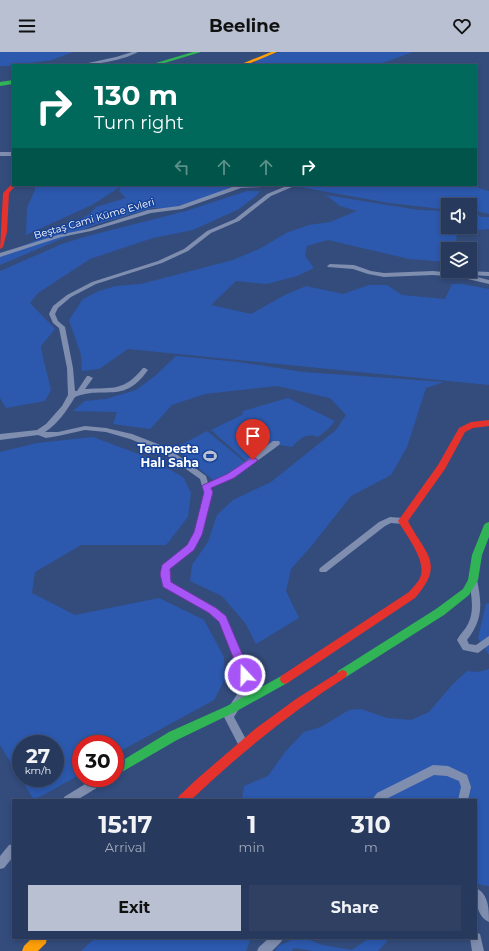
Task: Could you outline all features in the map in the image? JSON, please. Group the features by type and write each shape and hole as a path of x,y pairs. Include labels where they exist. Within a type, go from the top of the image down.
{"street":[{"path":"84,64 95,60 117,58 136,52"},
{"path":"156,64 198,52"},
{"path":"244,64 270,53"},
{"path":"0,84 12,82"},
{"path":"0,154 12,154"},
{"path":"0,247 4,232 6,193 12,186"},
{"name":"Beştaş Cami Küme Evleri","path":"0,255 60,236 89,230 150,211 180,208 240,186"},
{"path":"0,437 39,432 48,426 65,408 72,395 70,368 62,327 55,322 52,314 56,307 69,296 94,283 160,262 186,250 209,232 237,220 269,195 289,188 286,186"},
{"path":"330,266 354,267 370,273 384,275 441,274"},
{"path":"477,273 489,274"},
{"path":"470,278 489,282"},
{"path":"72,395 80,392 117,390 128,387 145,370"},
{"path":"80,392 89,378"},
{"path":"403,521 442,467 462,430 471,425 489,423"},
{"path":"39,432 46,435 58,434 85,428 106,430 132,436 165,450 203,478 208,492 199,532 190,547 165,567 166,584 212,610 223,619 249,684 245,693 232,709 229,717 244,745"},
{"path":"206,487 230,476 276,443"},
{"path":"323,570 382,524 390,520 403,521"},
{"path":"124,766 173,736 232,709 283,681 412,595 424,583 429,571 425,561 406,530 403,521"},
{"path":"184,799 213,771 305,697 440,612 466,592 473,580 479,549 489,525"},
{"path":"473,580 477,602 476,611 473,626 462,640 466,647 478,650 489,640"},
{"path":"378,799 381,796 433,770 448,771 463,778 466,787 463,799"},
{"path":"70,799 89,787"},
{"path":"0,864 12,850"},
{"path":"477,896 489,916"},
{"path":"29,951 40,939"},
{"path":"263,951 276,939"},
{"path":"476,939 478,951"}],"shaded area":[{"path":"0,52 73,52 52,60 0,66"},
{"path":"281,52 413,52 380,64 254,64 258,58"},
{"path":"35,186 236,186 197,201 171,208 153,208 94,225 0,265 0,256 65,227 89,214 96,207 126,198 119,191 120,187 92,205 26,235 27,208 35,190"},
{"path":"295,186 472,186 489,191 489,214 477,211 477,198 441,198 441,209 389,203"},
{"path":"247,191 260,191 239,209 193,230 153,238 90,259 38,293 30,303 55,329 41,346 51,390 45,401 6,408 0,398 0,271 62,244 186,211"},
{"path":"326,195 418,210 441,211 441,234 457,234 456,242 441,242 441,261 409,259 328,240 307,246 305,256 314,268 297,276 267,284 236,281 211,305 251,314 285,295 306,286 343,294 369,285 387,285 402,295 445,299 452,284 462,284 489,289 489,385 128,349 99,369 82,371 81,355 69,320 83,299 99,291 116,286 141,284 233,260 261,248 286,233 309,225 330,222 357,211 340,206"},
{"path":"477,215 482,217 489,217 489,229 477,230"},
{"path":"176,356 239,362 303,372 444,382 426,388 407,447 391,475 351,496 291,569 286,591 299,618 256,644 246,624 222,596 190,581 192,565 208,542 217,515 233,500 271,482 336,430 346,415 330,398 277,386 205,394 172,405 150,429 113,424 117,412 73,411 85,401 106,399 136,390 155,376"},
{"path":"288,398 335,421 318,437 306,436 292,447 273,444 246,461 211,430 242,415 243,411"},
{"name":"Tempesta Halı Saha","path":"207,431 246,463 214,481 175,448"},
{"path":"93,437 149,458 183,477 191,493 188,517 166,545 81,545 35,572 32,593 75,615 159,598 204,620 224,657 225,679 214,700 124,749 124,735 72,735 72,779 64,783 64,735 12,735 12,764 0,745 0,452 37,443"},
{"path":"489,603 489,655 478,638 486,604"},
{"path":"489,669 489,886 477,884 477,799 242,799 244,786 268,776 285,752 304,732 321,727 349,710 361,709 387,718 411,720 429,712 452,685 467,671 478,672"},
{"path":"26,787 58,787 36,799 33,799"},
{"path":"94,939 251,939 246,951 81,951"},
{"path":"295,939 307,939 322,945 352,950 368,939 389,939 378,951 313,951 294,948 292,951 275,951 278,946"}],"traffic: fast":[{"path":"156,64 199,52"},
{"path":"0,84 12,82"},
{"path":"342,674 440,612 466,592 473,580 477,555 489,525"},
{"path":"124,766 173,736 231,709 285,679"}],"traffic: slow":[{"path":"245,64 275,52"},
{"path":"29,951 40,939"}],"traffic: jam":[{"path":"0,247 4,232 6,193 12,186"},
{"path":"285,679 412,595 421,584 426,575 427,566 420,550 408,532 403,521 442,467 462,430 471,425 489,423"},
{"path":"184,799 239,749 279,717 342,674"}],"place":[{"name":"Tempesta Halı Saha","path":"210,456"}],"route":[{"path":"245,675 223,619 212,610 186,597 166,584 165,567 190,547 199,532 208,492 206,487 230,476 253,460"}]}
